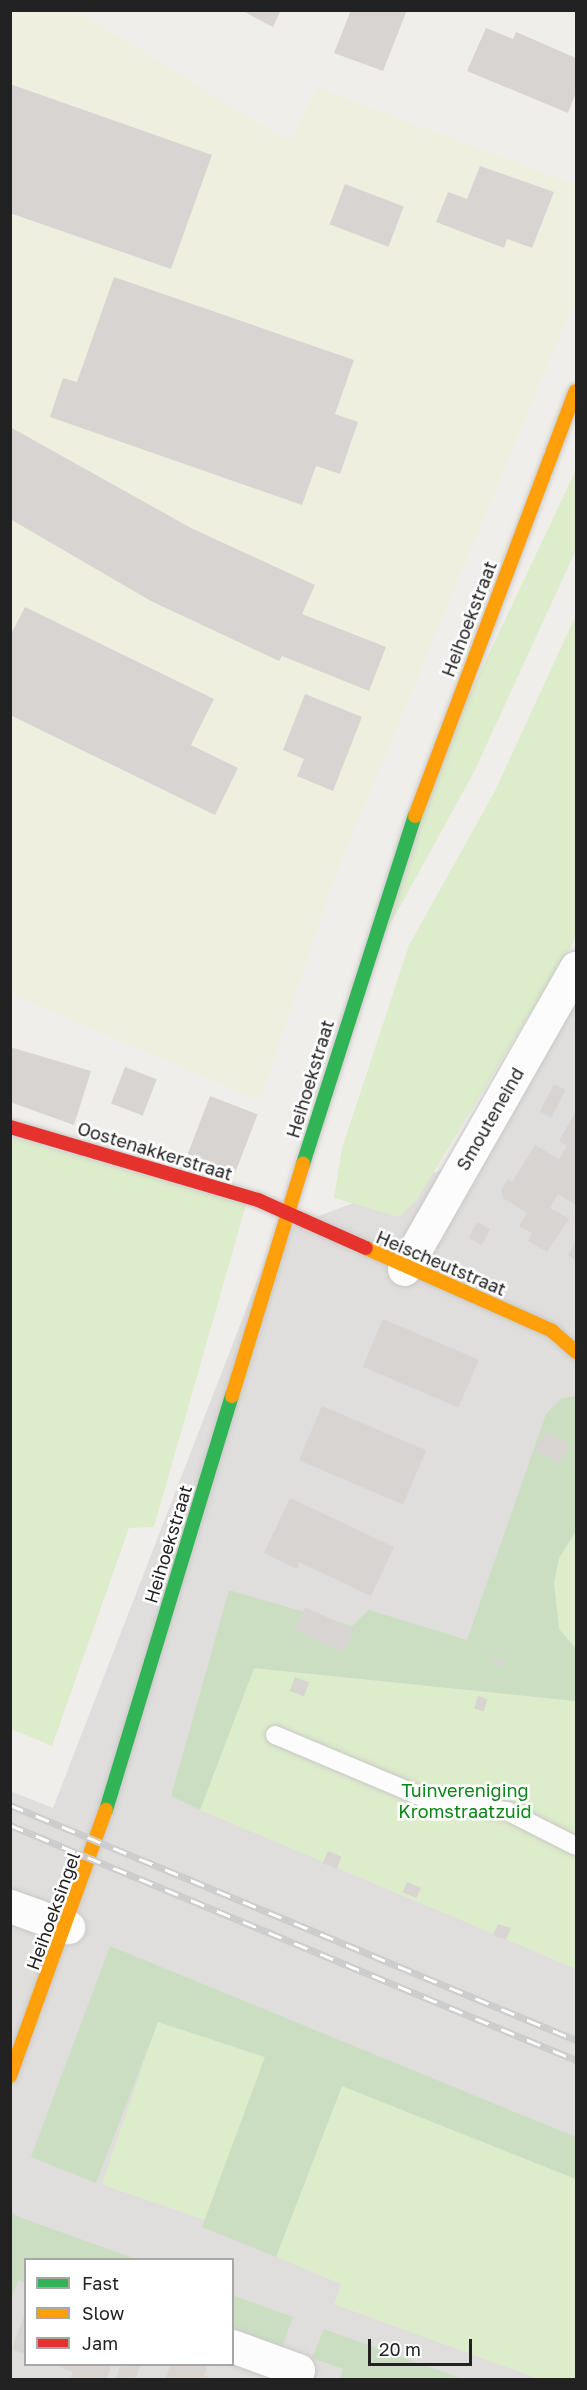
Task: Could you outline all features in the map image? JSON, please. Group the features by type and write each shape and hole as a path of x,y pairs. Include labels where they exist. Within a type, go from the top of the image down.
{"street":[{"name":"Heihoekstraat","path":"112,1790 287,1214 437,751 576,391"},
{"name":"Smouteneind","path":"404,1269 576,968"},
{"name":"Oostenakkerstraat","path":"10,1127 258,1200 287,1214"},
{"name":"Heischeutstraat","path":"287,1214 404,1269 552,1331 576,1352"},
{"name":"Heihoeksingel","path":"10,2076 68,1927 112,1790"},
{"path":"10,1906 68,1927"},
{"path":"234,2347 298,2370 294,2379"}],"lane":[{"path":"275,1735 432,1801 507,1811 576,1846"}],"shaded area":[{"path":"576,961 576,2379 11,2379 10,1791 53,1808 276,1232 452,1166"}],"green space":[{"path":"11,11 77,11 289,142 318,88 576,185 576,297 334,879 260,1101 11,994"},
{"path":"576,470 576,550 474,772 386,932 447,742"},
{"path":"576,615 576,938 416,1201 399,1217 334,1198 342,1148 409,945 494,793"},
{"path":"10,1136 246,1205 154,1527 129,1528 52,1746 11,1729"},
{"path":"576,1396 576,1531 559,1558 554,1583 559,1629 576,1649 576,1701 254,1668 200,1810 171,1796 229,1590 352,1626 369,1610 467,1640 546,1414 562,1398"},
{"path":"576,1531 575,1651 559,1629 554,1583 559,1558"},
{"name":"Tuinvereniging Kromstraatzuid","path":"254,1668 576,1701 576,1969 200,1810"},
{"path":"110,1946 576,2137 576,2179 342,2086 276,2257 202,2227 265,2057 158,2022 96,2183 31,2157"},
{"path":"158,2021 265,2058 209,2221 102,2185"},
{"path":"342,2086 576,2179 576,2379 539,2379 334,2304 341,2284 276,2257"},
{"path":"11,2212 19,2217 133,2258 24,2258 24,2283 18,2280 11,2299"},
{"path":"234,2296 293,2317 282,2347 234,2328"},
{"path":"324,2329 463,2379 340,2379 343,2369 312,2358"}],"building":[{"path":"241,10 281,10 273,27"},
{"path":"351,10 407,10 383,71 334,53"},
{"path":"486,28 513,39 516,32 576,58 576,92 568,113 467,71"},
{"path":"10,84 212,155 171,269 10,213"},
{"path":"480,166 554,192 532,248 507,239 504,248 436,222 448,192 467,199"},
{"path":"345,184 404,207 388,247 330,224"},
{"path":"114,277 354,360 335,414 358,422 340,474 316,466 302,505 50,417 63,378 77,382"},
{"path":"10,427 191,528 315,585 302,614 386,647 369,691 282,656 279,661 151,601 10,519"},
{"path":"25,607 214,699 191,745 238,768 215,815 10,715 10,636"},
{"path":"305,694 362,717 333,791 297,776 304,759 283,750"},
{"path":"10,1047 91,1071 74,1125 10,1102"},
{"path":"125,1067 157,1079 143,1116 111,1103"},
{"path":"554,1084 566,1090 552,1118 540,1112"},
{"path":"210,1096 258,1114 235,1172 188,1154"},
{"path":"576,1111 576,1205 558,1194 550,1208 569,1219 547,1252 528,1241 532,1233 519,1226 527,1213 503,1198 501,1190 508,1179 512,1182 535,1145 559,1159 567,1146 559,1141"},
{"path":"477,1222 490,1229 482,1245 469,1238"},
{"path":"576,1241 576,1260 568,1255"},
{"path":"383,1319 479,1360 458,1408 363,1367"},
{"path":"322,1406 426,1450 403,1504 299,1460"},
{"path":"545,1432 569,1444 560,1463 535,1451"},
{"path":"290,1498 394,1547 371,1596 299,1562 297,1569 264,1553"},
{"path":"305,1607 354,1630 343,1652 294,1630"},
{"path":"494,1659 503,1660 502,1666 493,1665"},
{"path":"295,1677 309,1682 304,1696 290,1691"},
{"path":"478,1696 488,1699 484,1711 474,1708"},
{"path":"328,1851 342,1857 337,1869 323,1863"},
{"path":"407,1882 421,1888 417,1898 403,1892"},
{"path":"498,1924 511,1928 506,1940 493,1935"},
{"path":"24,2316 24,2354 12,2349"},
{"path":"58,2366 111,2366 106,2380 70,2380 73,2372"},
{"path":"120,2366 140,2366 135,2380 115,2380"},
{"path":"170,2366 207,2366 204,2375 215,2380 165,2380"}],"railway":[{"path":"10,1805 576,2040"},
{"path":"10,1825 576,2060"}],"traffic: fast":[{"path":"303,1164 415,816"},
{"path":"106,1810 232,1396"}],"traffic: slow":[{"path":"415,816 576,391"},
{"path":"232,1396 303,1164"},
{"path":"366,1248 552,1331 576,1352"},
{"path":"10,2076 106,1810"}],"traffic: jam":[{"path":"10,1127 258,1200 366,1248"}]}
